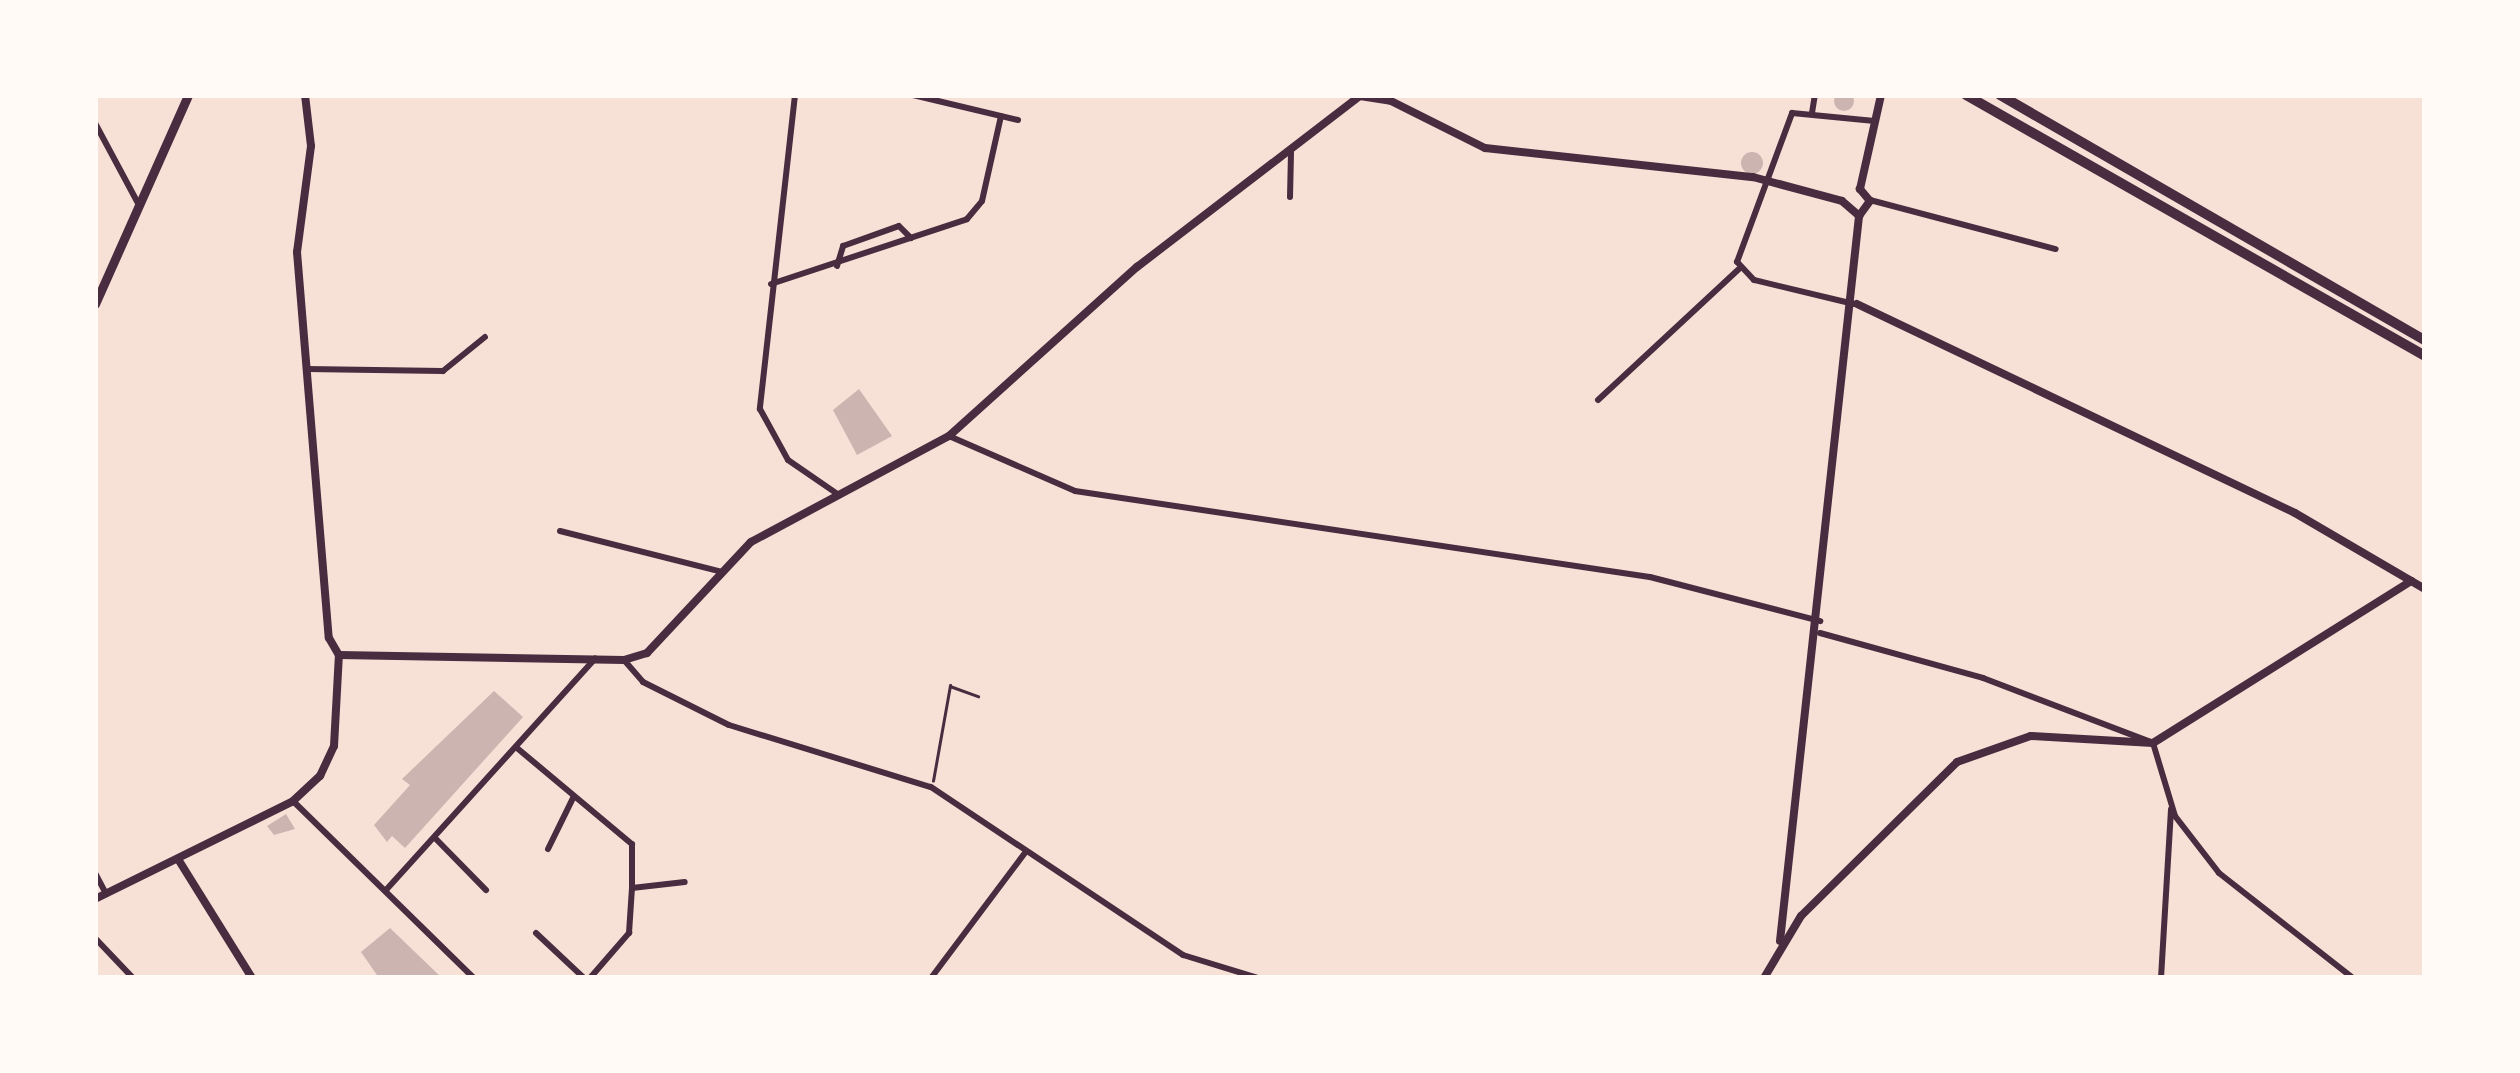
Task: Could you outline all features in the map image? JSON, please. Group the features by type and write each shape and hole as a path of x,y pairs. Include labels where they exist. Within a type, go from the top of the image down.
{"highway":[{"path":"1966,95 2425,356"},
{"path":"2000,95 2425,340"}],"main road":[{"path":"96,298 188,95"}],"street":[{"path":"95,899 293,800 334,746 339,655 329,638 297,252 311,146 305,95"},
{"path":"795,95 760,410 769,437 840,495"},
{"path":"913,95 1018,120"},
{"path":"1812,114 1815,95"},
{"path":"1842,201 1860,189 1882,95"},
{"path":"339,655 624,660 648,653 751,542 949,436 1137,266 1292,153 1359,96 1391,101 1485,148 1766,180 1842,201 1860,216"},
{"path":"1598,400 1739,269 1784,120 1812,114 1876,121"},
{"path":"771,284 836,266 977,210 1001,116"},
{"path":"95,122 139,206"},
{"path":"1290,196 1292,153"},
{"path":"1860,189 1870,200 1947,216 2056,248"},
{"path":"1764,978 1780,942 1857,304 1860,216 1870,200"},
{"path":"836,266 843,246 900,226 911,238"},
{"path":"1739,269 1857,304 2295,513 2425,589"},
{"path":"307,369 443,371 485,337"},
{"path":"949,436 1075,491 1650,577 1820,621"},
{"path":"560,532 722,572"},
{"path":"1780,942 1968,756 2042,735 2153,743 2411,580"},
{"path":"1820,633 1984,678 2153,743"},
{"path":"386,890 595,659"},
{"path":"624,660 643,682 729,725 932,787 1025,853 1190,958 1258,978"},
{"path":"2153,743 2172,808 2162,978"},
{"path":"516,748 632,844 629,933 587,978 536,933"},
{"path":"548,849 573,798"},
{"path":"293,800 474,978"},
{"path":"2172,808 2238,892 2353,978"},
{"path":"435,838 486,890"},
{"path":"931,978 1025,853"},
{"path":"178,859 252,978"},
{"path":"95,873 107,895"},
{"path":"632,888 685,882"},
{"path":"95,938 133,978"}],"path":[{"path":"932,787 950,686 978,696"}],"building":[{"path":"1844,91 1854,101 1844,111 1834,101"},
{"path":"1752,152 1760,155 1760,171 1752,174 1744,171 1741,163 1744,155"},
{"path":"859,389 892,436 857,455 833,410"},
{"path":"494,691 523,717 405,848 392,836 387,842 374,825 410,785 402,779"},
{"path":"286,814 295,829 274,835 267,826"},
{"path":"390,928 442,978 379,978 361,952"}]}
